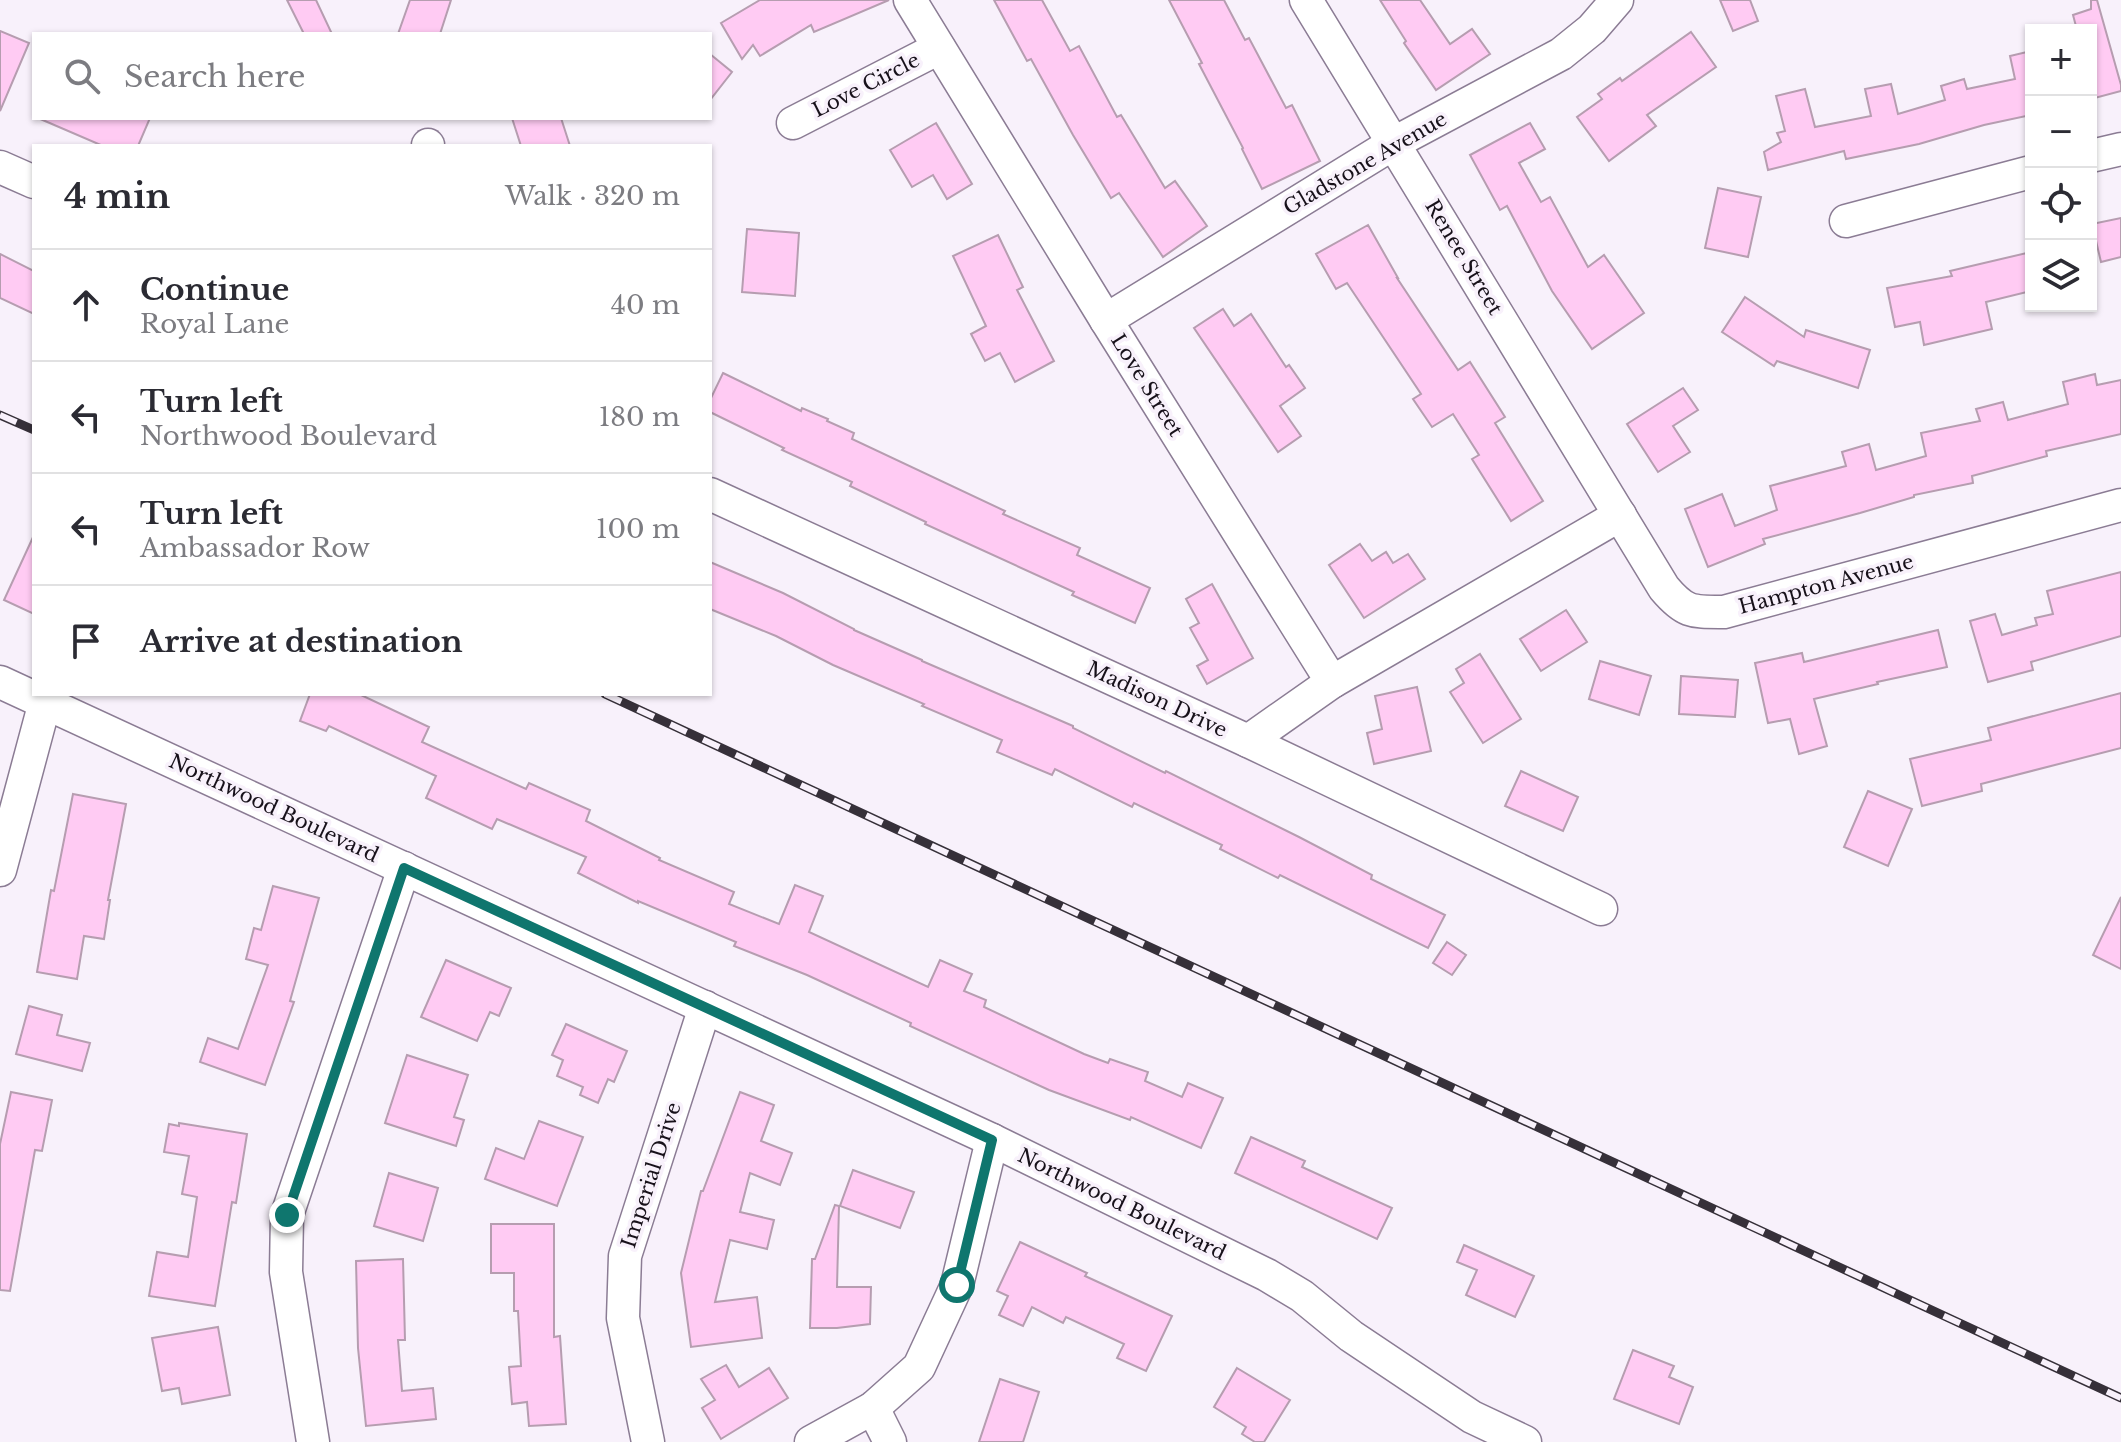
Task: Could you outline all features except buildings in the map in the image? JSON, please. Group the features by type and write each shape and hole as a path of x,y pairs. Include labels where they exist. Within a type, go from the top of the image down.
{"street":[{"name":"Love Street","path":"910,0 1332,682"},
{"name":"Renee Street","path":"1306,0 1620,515"},
{"name":"Gladstone Avenue","path":"1106,320 1394,143 1561,54 1592,29 1617,0"},
{"name":"Love Circle","path":"793,123 939,48"},
{"path":"2097,155 2121,149"},
{"path":"0,167 32,181"},
{"path":"1846,221 2025,174"},
{"name":"Madison Drive","path":"712,495 1248,741 1601,909"},
{"name":"Hampton Avenue","path":"1620,515 1664,588 1679,606 1700,612 1724,612 2121,505"},
{"path":"1248,741 1332,682 1620,515"},
{"name":"Northwood Boulevard","path":"0,682 992,1140 1267,1275 1302,1296 1351,1336 1472,1417 1525,1442"},
{"path":"0,870 45,702"},
{"path":"313,1442 286,1272 287,1215 404,868"},
{"name":"Imperial Drive","path":"648,1442 623,1318 625,1256 705,1007"},
{"path":"811,1442 873,1408 919,1367 957,1285 992,1140"},
{"path":"873,1408 890,1442"}],"railway":[{"path":"0,415 32,429"},
{"path":"609,696 2121,1398"}],"route":[{"path":"287,1215 404,868 992,1140 957,1285"}]}
